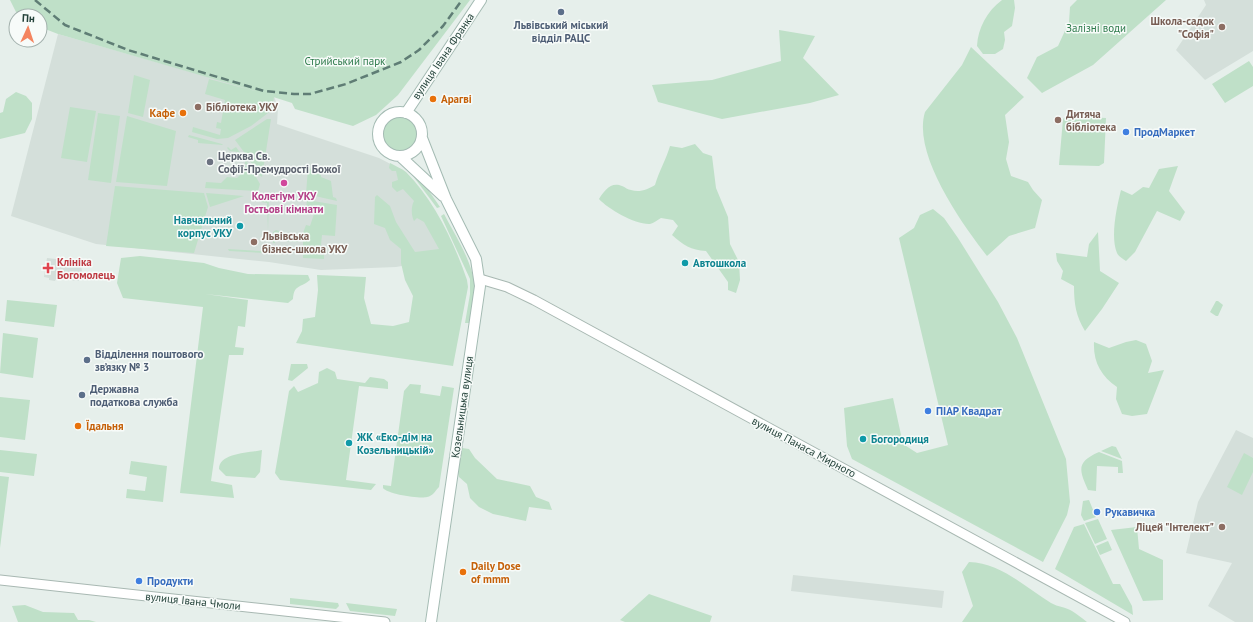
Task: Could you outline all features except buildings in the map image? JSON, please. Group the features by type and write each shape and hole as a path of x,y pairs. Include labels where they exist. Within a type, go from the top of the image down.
{"main road":[{"name":"вулиця Івана Франка","path":"422,138 420,125 417,119 406,113 481,0"},
{"path":"406,113 397,112 388,115 382,121 378,130 378,139 381,147 387,153 401,157 415,151 422,138"},
{"name":"Козельницька вулиця","path":"422,138 446,199 476,260 480,279 480,296 431,622"},
{"name":"Козельницька вулиця","path":"401,157 446,199"}],"street":[{"name":"вулиця Панаса Мирного","path":"480,279 507,287 534,300 1125,622"},
{"name":"вулиця Івана Чмоли","path":"0,580 385,622"}],"shaded area":[{"name":"Школа-садок \"Софія\"","path":"1204,0 1253,0 1253,51 1205,80 1176,50 1206,5"},
{"path":"58,34 274,96 278,108 277,124 379,158 404,171 457,256 396,267 321,270 269,262 96,244 11,216"},
{"path":"47,258 81,262 82,273 79,281 56,279 55,281 44,277"},
{"name":"Ліцей \"Інтелект\"","path":"1236,430 1253,438 1253,622 1235,622 1208,606 1232,563 1186,553 1198,502"},
{"path":"793,575 944,591 942,608 791,591"}],"green space":[{"name":"Стрийський парк","path":"10,0 470,0 398,95 376,115 353,126 295,109 292,103 274,97 272,110 251,126 228,138 217,139 192,132 193,127 220,135 221,129 216,128 217,122 221,123 225,100 205,94 209,79 255,91 48,30 48,8 14,8"},
{"path":"1002,0 1014,0 1015,8 1012,26 1004,32 1005,40 1003,49 995,54 983,54 977,46 981,26 992,9"},
{"name":"Залізні води","path":"1077,0 1166,0 1093,65 1042,93 1027,78 1037,57 1058,46 1069,22 1070,7"},
{"path":"779,30 815,36 803,58 839,95 810,103 722,119 658,102 652,85 712,80 781,61"},
{"path":"971,47 1024,97 1005,115 1009,142 1006,159 1011,176 1028,182 1042,200 1035,228 1009,236 987,256 965,226 942,188 932,168 926,148 923,129 925,112 962,65"},
{"path":"1249,61 1253,67 1253,86 1225,103 1212,84"},
{"path":"134,75 150,80 143,117 128,113"},
{"path":"16,92 26,96 32,103 32,119 25,133 0,139 0,113 3,112 6,99"},
{"path":"70,107 96,111 87,162 61,158"},
{"path":"98,113 120,116 111,183 88,180"},
{"path":"127,116 176,131 167,186 116,182"},
{"path":"403,116 413,121 417,127 417,141 413,147 407,151 397,152 387,147 383,141 382,131 387,121 393,117"},
{"path":"1066,116 1106,118 1104,163 1099,166 1059,165 1063,119"},
{"path":"267,119 271,119 262,177 259,175 235,140"},
{"path":"189,135 223,145 198,143 198,140 188,137"},
{"path":"695,144 703,153 712,156 716,188 728,217 730,244 739,262 740,280 736,293 728,290 728,282 706,251 688,246 680,242 672,235 678,226 673,220 661,218 653,223 644,224 615,212 599,199 608,188 614,185 623,186 629,190 641,191 655,185 670,146 682,148"},
{"path":"228,147 231,150 236,147 249,165 245,164 245,160 238,152 230,151 227,148"},
{"path":"390,163 406,172 426,195 442,222 456,251 467,280 468,287 453,366 296,343 302,331 303,319 315,317 318,290 317,275 366,277 364,298 371,324 393,326 409,322 413,296 405,280 401,263 401,249 390,240 385,228 374,224 375,197 377,195 390,206 396,222 415,252 439,249 424,222 417,218 414,221 412,216 412,205 414,201 403,189 397,192 392,187 392,182 398,180 396,171 392,171 389,168"},
{"path":"245,166 250,167 260,184 258,191 205,188 206,182 221,183 227,177 237,178 244,171"},
{"path":"1178,166 1169,191 1185,212 1180,221 1157,211 1135,252 1126,261 1118,254 1114,239 1115,222 1121,190 1132,195 1143,187 1149,188 1159,169"},
{"path":"308,168 321,171 321,177 331,181 333,197 336,198 337,201 306,194"},
{"path":"410,172 427,188 440,207 437,208"},
{"path":"115,186 204,193 208,207 194,253 106,246"},
{"path":"206,193 244,196 210,207"},
{"path":"264,197 269,197 268,230 267,203 261,202"},
{"path":"307,200 337,205 335,236 322,235 320,255 324,255 324,259 303,258 303,233 306,225 310,226 315,211 306,208"},
{"path":"933,209 944,218 958,238 998,302 1017,338 1066,459 1070,502 1067,515 1043,562 852,459 847,446 844,408 893,398 903,444 917,453 948,445 899,238 914,228 920,215"},
{"path":"444,214 462,247 473,274 474,293 469,323 465,323 470,294 470,279 441,216"},
{"path":"276,230 298,237 297,242 275,240 275,243 273,243 273,232"},
{"path":"1098,232 1100,271 1119,283 1085,331 1076,310 1074,286 1061,279 1063,271 1057,261 1056,253 1087,257 1089,244"},
{"path":"265,244 268,244 265,253 229,251 228,249 260,251 265,250"},
{"path":"140,256 204,263 219,268 248,274 308,275 310,280 296,289 293,299 288,303 205,294 248,300 245,327 238,326 235,347 244,348 243,355 229,355 211,481 232,485 234,498 180,493 203,307 123,298 117,283 121,258"},
{"path":"7,300 57,305 54,327 5,321"},
{"path":"1216,301 1223,305 1218,316 1210,312"},
{"path":"3,333 38,338 33,378 0,373"},
{"path":"1136,340 1146,344 1152,361 1148,373 1164,370 1147,414 1132,416 1122,414 1116,399 1117,387 1111,383 1099,368 1095,356 1094,342 1109,348"},
{"path":"291,364 307,364 308,368 292,381 288,380"},
{"path":"327,368 335,372 337,379 365,383 370,377 384,379 388,382 388,389 359,386 346,480 376,484 371,490 280,480 275,473 289,391 294,386 298,392 318,383 319,372"},
{"path":"410,384 421,385 420,393 440,396 442,386 454,388 439,487 427,497 404,496 383,488 383,485 391,486 404,391"},
{"path":"0,397 30,400 25,440 0,437"},
{"path":"1112,446 1116,447 1122,459 1101,451"},
{"path":"462,448 469,449 475,458 497,479 530,486 536,497 549,502 552,510 529,507 526,521 493,514 479,507 470,498 467,484 459,477 456,462"},
{"path":"0,450 37,454 34,476 0,472"},
{"path":"262,450 260,472 255,478 226,476 219,469 220,464 229,457"},
{"path":"1099,452 1122,461 1123,473 1118,473 1118,467 1097,466 1096,491 1088,490 1081,472 1083,463 1086,459"},
{"path":"1244,453 1253,458 1253,472 1242,495 1227,487"},
{"path":"131,461 167,466 163,502 126,498 127,489 145,491 147,477 129,474"},
{"path":"0,476 9,477 0,548"},
{"path":"1089,500 1096,517 1084,521 1081,515 1083,501"},
{"path":"1098,519 1107,539 1095,544 1085,523"},
{"path":"1084,524 1113,584 1120,584 1132,606 1133,615 1055,569 1074,527"},
{"path":"1137,527 1139,549 1163,560 1163,600 1143,601 1111,530"},
{"path":"1108,541 1112,550 1100,555 1096,546"},
{"path":"969,562 981,563 1002,571 1051,603 1070,610 1087,622 962,622 973,606 962,572"},
{"path":"649,594 712,616 710,622 625,622 620,620"},
{"path":"290,598 338,603 339,606 336,609 290,604"},
{"path":"346,603 397,609 395,616 350,611"},
{"path":"25,605 43,612 74,613 78,620 89,620 96,622 18,622 12,606"}],"railway":[{"path":"35,0 65,25 128,50 264,91 294,94 310,94 346,84 401,62 419,50 443,26 462,0"}],"place":[{"name":"Львівський міський відділ РАЦС","path":"561,12"},
{"name":"Школа-садок \"Софія\"","path":"1222,27"},
{"name":"Арагві","path":"433,99"},
{"name":"Бібліотека УКУ","path":"198,107"},
{"name":"Кафе","path":"183,113"},
{"name":"Дитяча бібліотека","path":"1058,120"},
{"name":"ПродМаркет","path":"1126,132"},
{"name":"Церква Св. Софії-Премудрості Божої","path":"210,162"},
{"name":"Колегіум УКУ Гостьові кімнати","path":"284,183"},
{"name":"Навчальний корпус УКУ","path":"240,226"},
{"name":"Львівська бізнес-школа УКУ","path":"254,242"},
{"name":"Автошкола","path":"685,263"},
{"name":"Клініка Богомолець","path":"48,268"},
{"name":"Відділення поштового зв’язку № 3","path":"87,360"},
{"name":"Державна податкова служба","path":"82,395"},
{"name":"ПІАР Квадрат","path":"928,411"},
{"name":"Їдальня","path":"78,426"},
{"name":"Богородиця","path":"863,439"},
{"name":"ЖК «Еко-дім на Козельницькій»","path":"349,443"},
{"name":"Рукавичка","path":"1097,512"},
{"name":"Ліцей \"Інтелект\"","path":"1222,527"},
{"name":"Daily Dose of mmm","path":"463,572"},
{"name":"Продукти","path":"139,581"}]}
